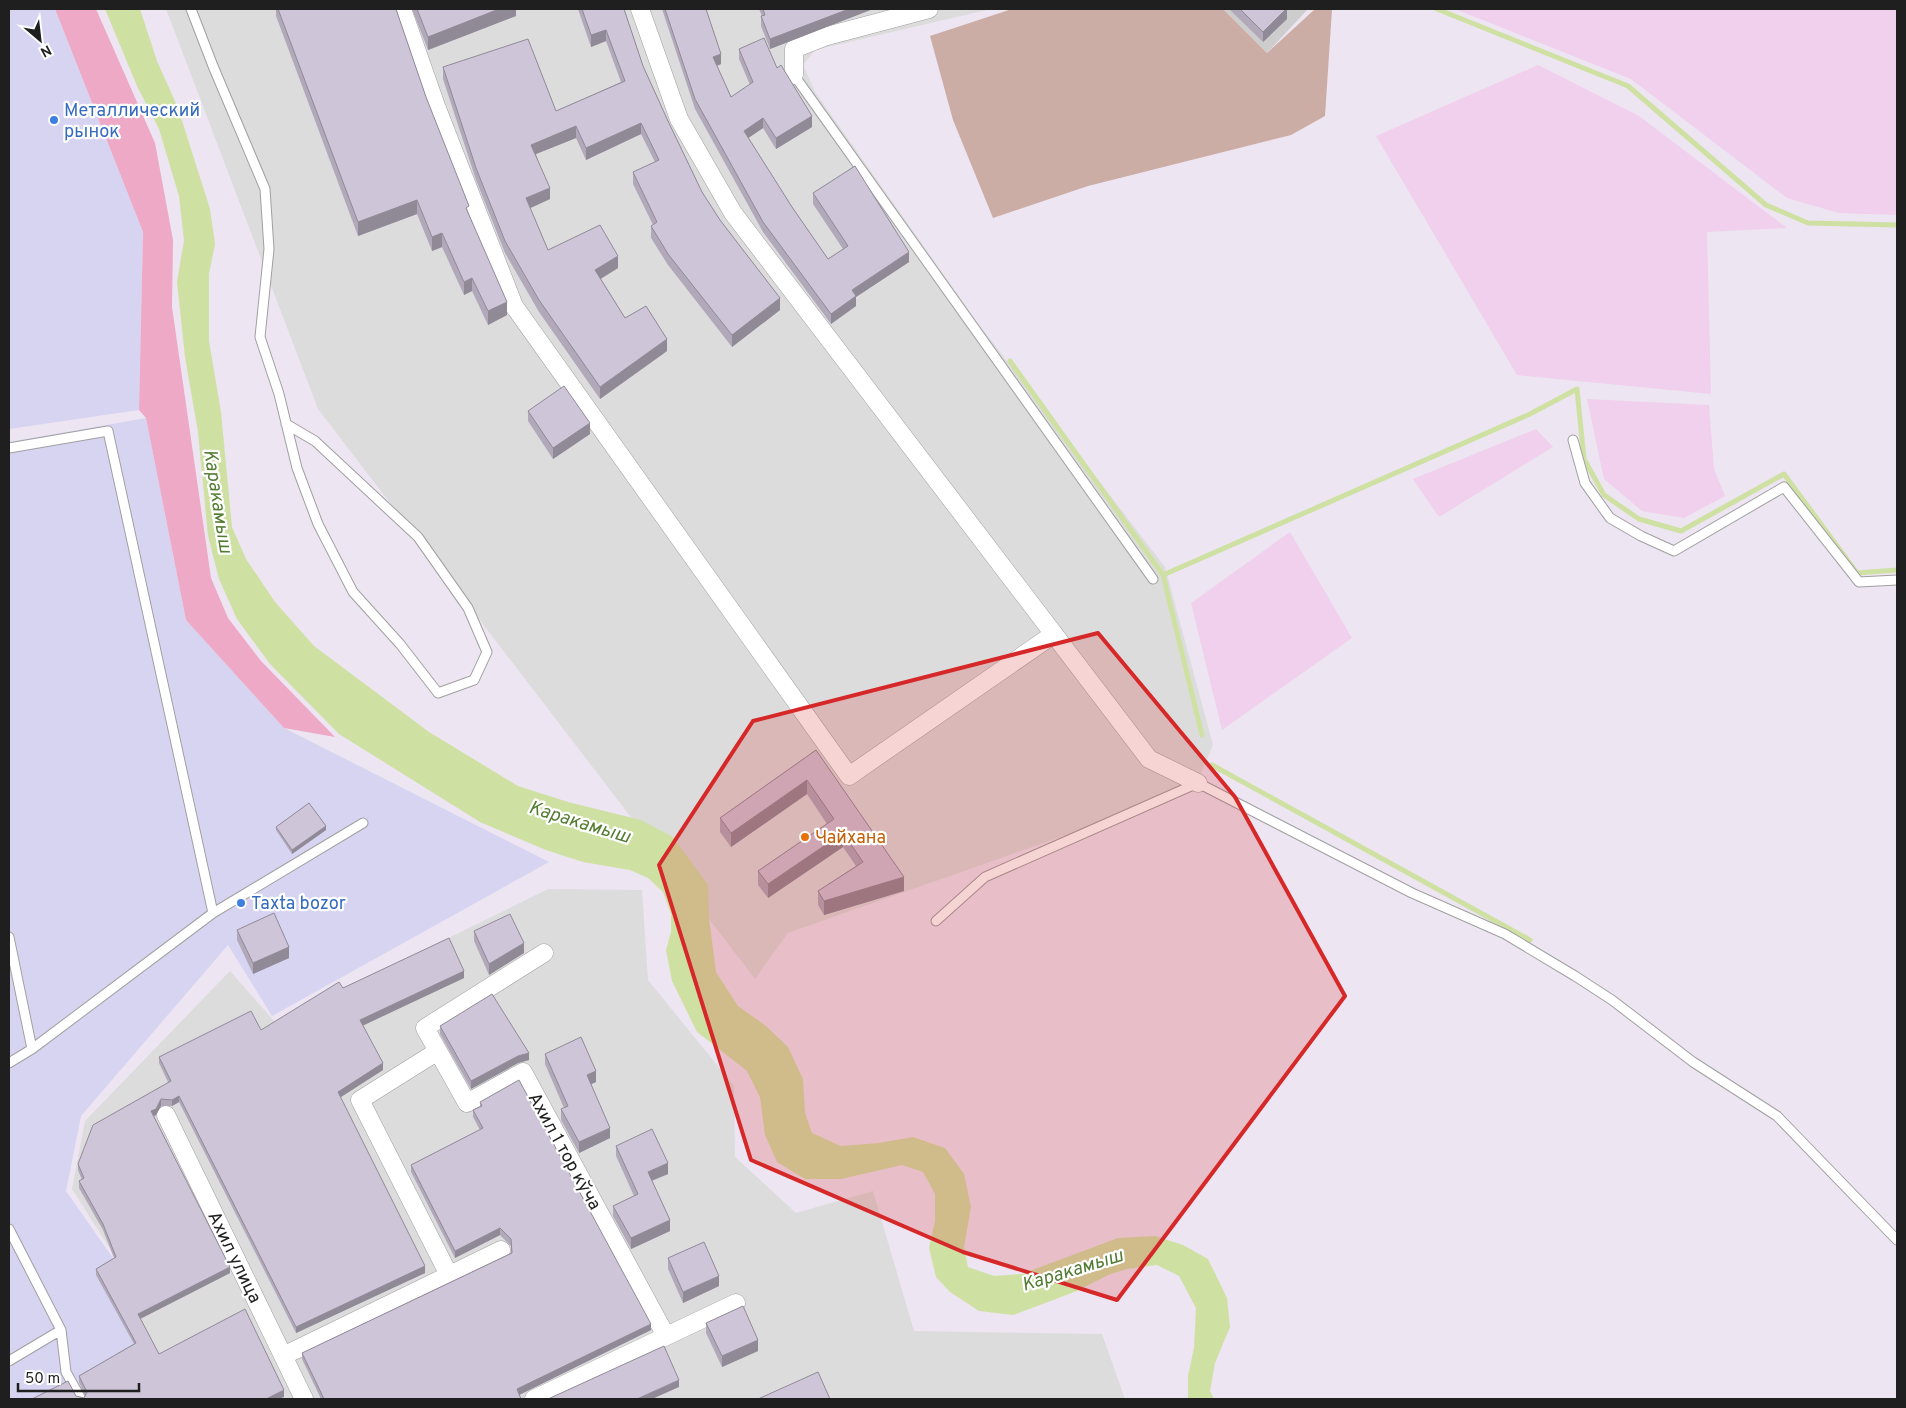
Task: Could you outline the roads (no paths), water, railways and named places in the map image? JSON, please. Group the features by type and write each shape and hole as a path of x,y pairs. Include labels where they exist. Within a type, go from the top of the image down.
{"street":[{"path":"402,9 436,106 514,306 849,776 1054,634"},
{"path":"640,9 678,118 732,213 1149,759 1198,783"},
{"path":"794,75 794,49 827,36 922,10"},
{"name":"Ахил 1 тор кўча","path":"544,953 425,1028 467,1103 523,1072 666,1336"},
{"path":"438,1051 360,1100 449,1276"},
{"name":"Ахил улица","path":"166,1115 283,1356 299,1397"},
{"path":"283,1356 501,1250"},
{"path":"534,1399 736,1303"}],"lane":[{"path":"191,9 212,66 265,189 269,249 260,337 297,468 318,524 353,592 400,644 438,693 474,680 488,652 468,608 418,537 315,441 286,424"},
{"path":"794,75 1153,579"},
{"path":"9,448 108,431 213,912"},
{"path":"1573,440 1585,483 1610,518 1666,547 1674,550 1784,487 1859,582 1897,580"},
{"path":"936,922 985,878 1198,783 1412,893 1505,934 1612,1000 1693,1062 1777,1116 1897,1240"},
{"path":"9,1063 32,1049 213,912 363,823"},
{"path":"9,937 32,1049"},
{"path":"9,1230 61,1330 66,1372 81,1399"},
{"path":"9,1361 61,1330"}],"water":[{"name":"Каракамыш","path":"105,9 140,9 157,61 178,108 210,209 215,244 209,274 209,341 221,412 232,527 246,559 275,602 314,646 429,732 518,786 568,802 641,820 673,837 708,885 709,918 716,972 738,1006 766,1026 788,1047 803,1079 805,1113 812,1133 841,1146 879,1143 913,1137 945,1148 964,1174 971,1207 964,1247 968,1267 994,1276 1022,1274 1118,1238 1155,1236 1183,1245 1208,1259 1227,1298 1230,1327 1215,1363 1210,1391 1214,1399 1188,1399 1188,1376 1194,1348 1196,1308 1179,1276 1157,1265 1127,1269 1108,1275 1077,1291 1013,1315 979,1311 950,1292 936,1277 929,1248 935,1221 935,1194 923,1172 902,1165 841,1179 805,1179 777,1162 765,1135 760,1097 747,1071 697,1032 672,981 666,950 671,932 671,914 663,892 648,878 630,870 583,862 546,850 480,822 339,734 270,664 237,619 219,579 208,536 198,432 185,357 177,282 184,241 179,196 159,129 137,86"}],"waterway":[{"path":"1437,9 1628,86 1766,205 1808,223 1897,225"},
{"path":"1010,361 1163,575 1202,735"},
{"path":"1163,575 1530,414 1577,389 1584,459 1604,495 1639,519 1681,531 1784,474 1857,573 1897,570"},
{"path":"1212,765 1530,940"}],"place":[{"name":"Металлический рынок","path":"54,120"},
{"name":"Чайхана","path":"805,837"},
{"name":"Taxta bozor","path":"241,903"}]}
